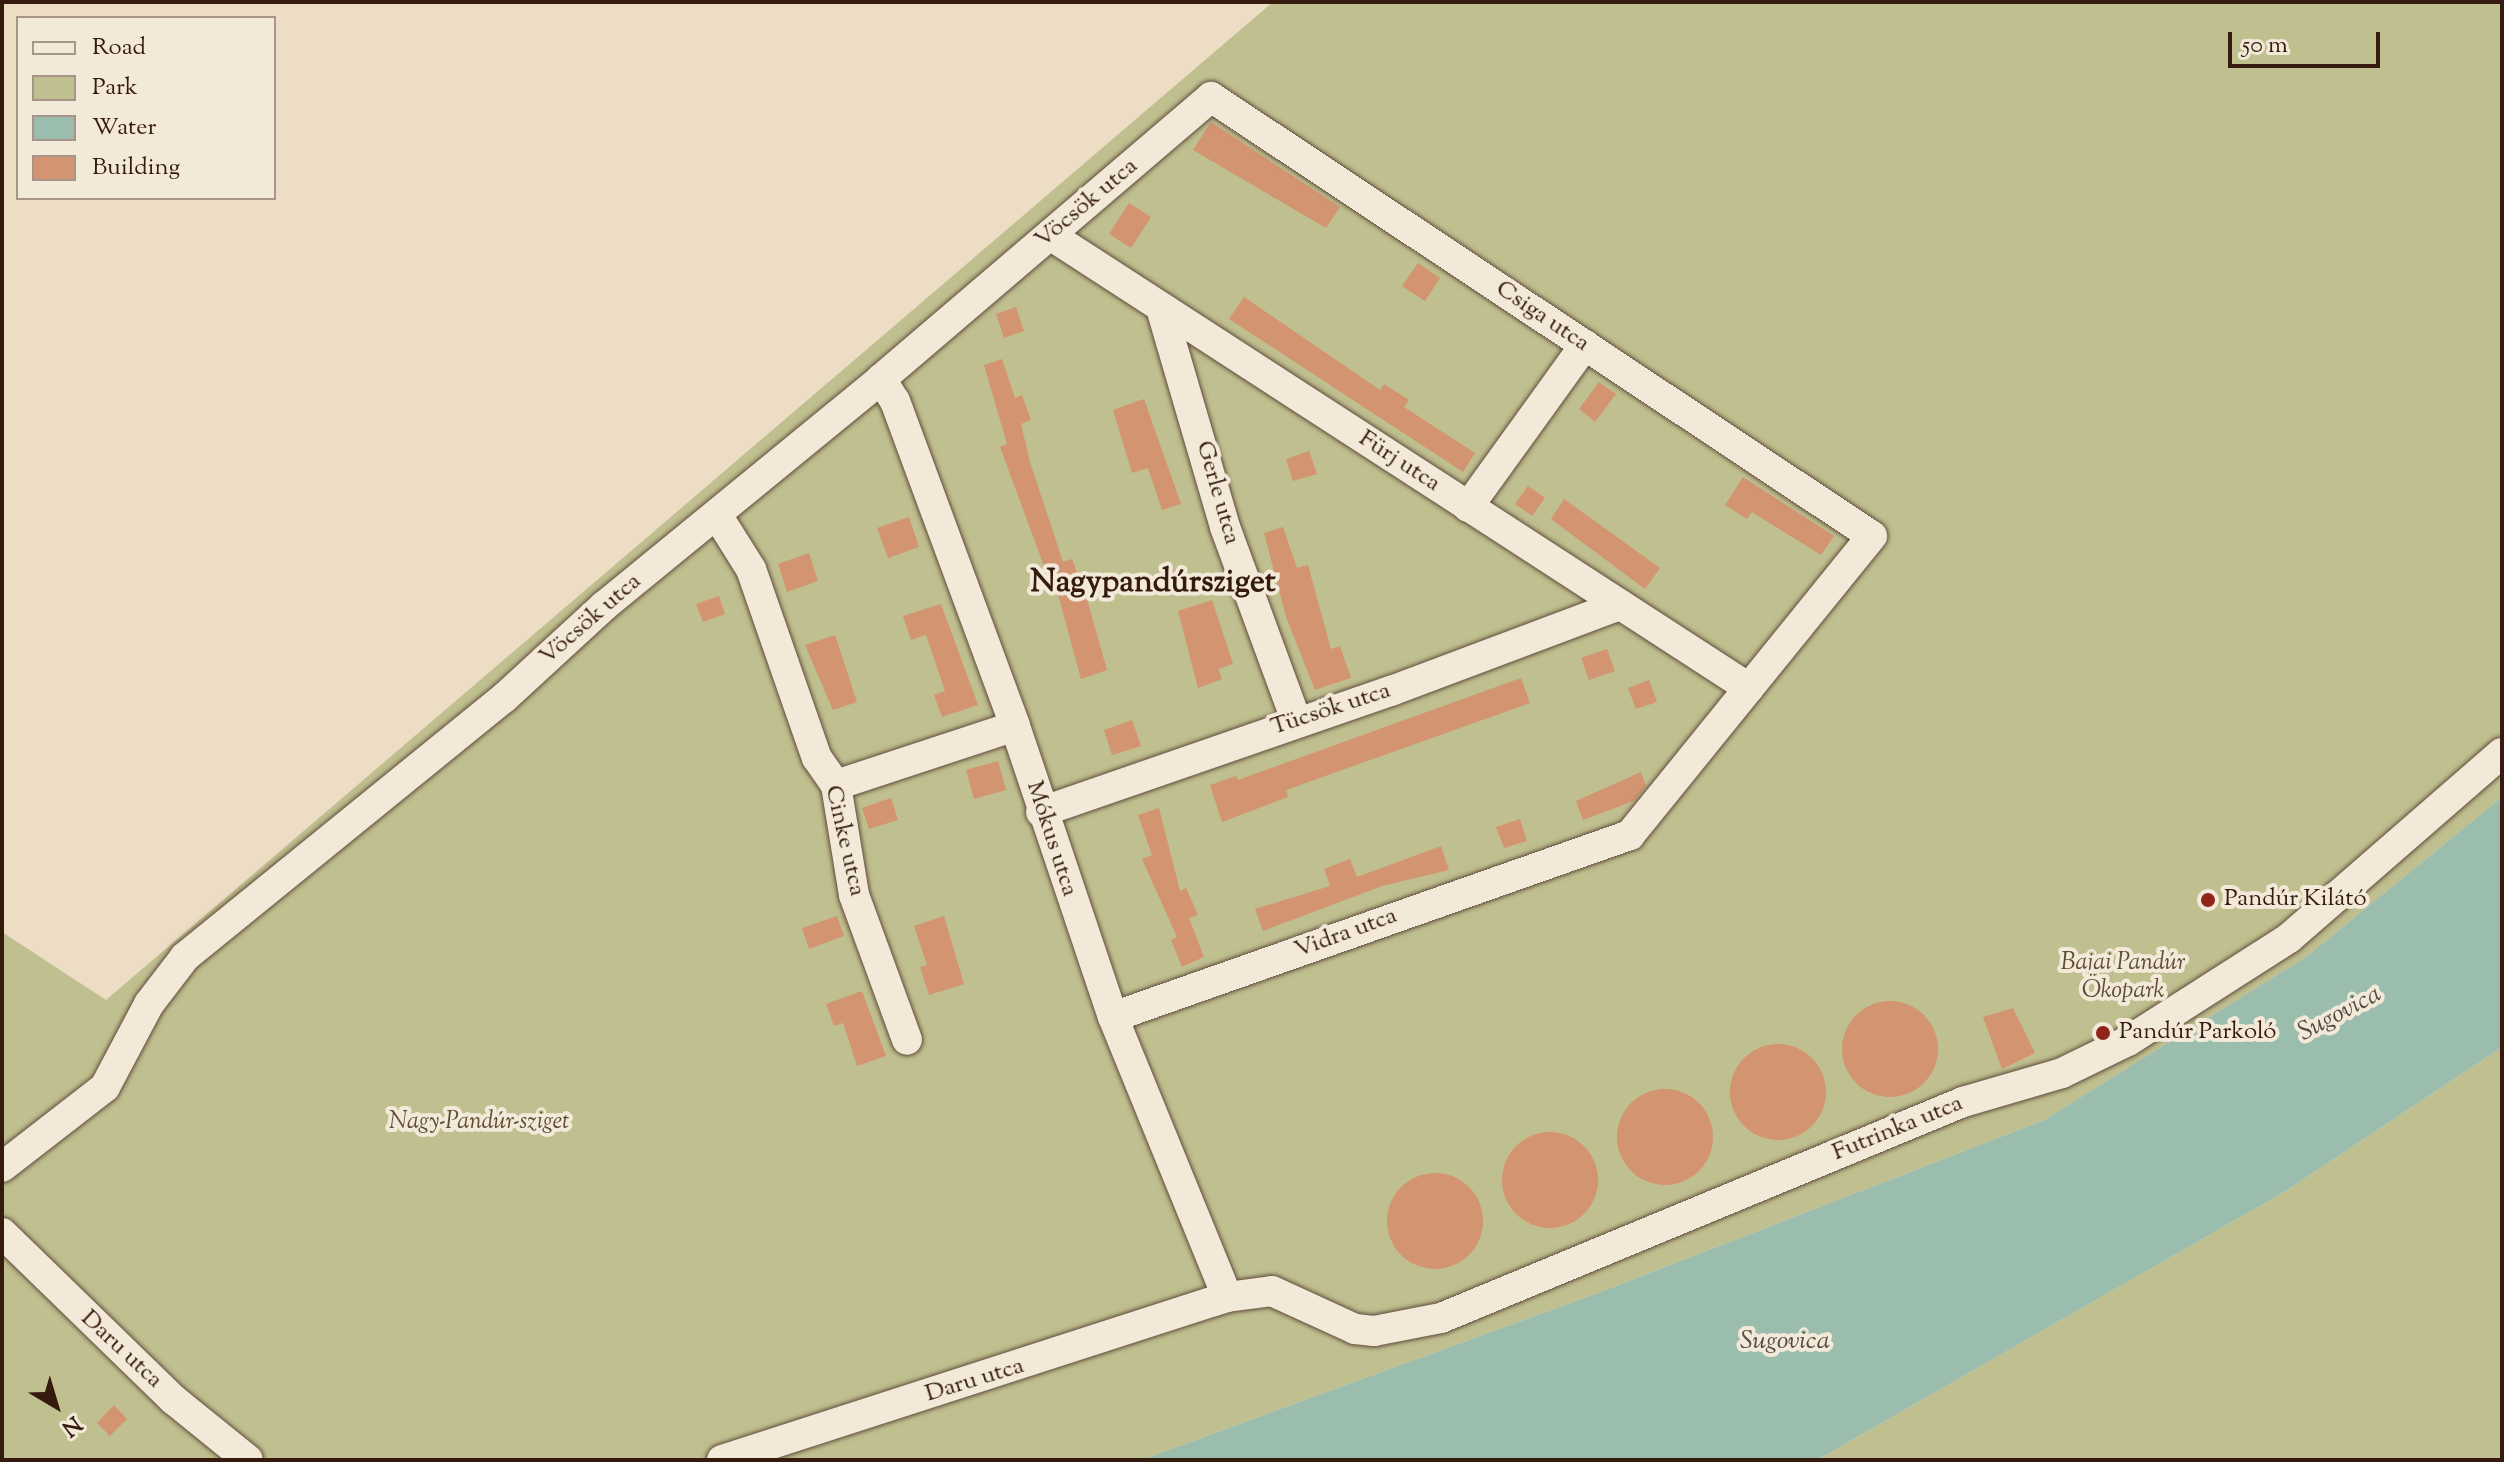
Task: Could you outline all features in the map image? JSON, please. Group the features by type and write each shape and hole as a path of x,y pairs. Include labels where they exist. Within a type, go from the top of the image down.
{"street":[{"name":"Vöcsök utca","path":"2,1167 105,1087 149,1004 185,957 504,698 604,606 881,379 1211,97"},
{"name":"Csiga utca","path":"1211,97 1872,536"},
{"name":"Fürj utca","path":"1050,235 1749,688"},
{"name":"Gerle utca","path":"1161,308 1225,527 1296,720"},
{"path":"1468,507 1585,345"},
{"name":"Mókus utca","path":"881,379 895,401 1015,726 1041,812 1113,1017 1227,1297"},
{"name":"Cinke utca","path":"717,515 751,569 817,758 836,785 854,895 907,1040"},
{"name":"Vidra utca","path":"1113,1017 1630,835 1872,536"},
{"name":"Tücsök utca","path":"1041,812 1296,720 1391,691 1620,605"},
{"path":"836,785 1015,726"},
{"name":"Futrinka utca","path":"1227,1297 1272,1291 1355,1329 1374,1331 1441,1318 1963,1102 2062,1073 2128,1041 2289,938 2502,753"},
{"name":"Daru utca","path":"2,1233 174,1400 248,1460"},
{"name":"Daru utca","path":"722,1460 1227,1297"}],"green space":[{"path":"1273,2 2502,2 2502,797 2306,957 2044,1120 1598,1293 1141,1460 2,1460 2,932 106,1000"},
{"path":"2502,1047 2502,1460 1817,1460 2284,1192"}],"water":[{"name":"Sugovica","path":"2502,797 2502,1047 2284,1192 1817,1460 1141,1460 1598,1293 2044,1120 2306,957"}],"building":[{"path":"1211,122 1340,207 1326,228 1193,150"},
{"path":"1129,203 1151,217 1131,248 1109,234"},
{"path":"1418,263 1440,278 1425,301 1402,286"},
{"path":"1244,297 1380,390 1384,384 1409,400 1404,407 1475,453 1463,472 1229,319"},
{"path":"1016,307 1024,331 1004,338 996,314"},
{"path":"1002,359 1015,398 1022,395 1031,420 1021,424 1030,462 1063,562 1072,559 1107,670 1081,679 1056,587 1052,588 1000,447 1007,444 984,365"},
{"path":"1599,382 1616,394 1595,422 1579,409"},
{"path":"1144,399 1181,504 1162,510 1148,468 1132,473 1113,410"},
{"path":"1309,451 1317,474 1293,481 1286,459"},
{"path":"1743,477 1834,536 1821,555 1752,512 1747,519 1725,505"},
{"path":"1528,486 1545,498 1532,516 1515,504"},
{"path":"1564,499 1660,568 1645,589 1551,519"},
{"path":"909,517 919,547 888,558 877,528"},
{"path":"1283,527 1297,568 1308,565 1331,649 1340,646 1351,678 1315,690 1286,617 1264,533"},
{"path":"809,553 818,581 787,592 778,564"},
{"path":"719,596 725,614 703,622 696,604"},
{"path":"1212,600 1233,664 1218,669 1222,679 1198,688 1178,611"},
{"path":"941,604 978,705 942,717 934,695 945,691 926,635 911,640 903,616"},
{"path":"835,635 857,702 833,710 805,645"},
{"path":"1607,649 1615,671 1589,680 1581,658"},
{"path":"1521,678 1530,703 1286,790 1288,797 1222,822 1210,785 1236,776 1238,780"},
{"path":"1649,680 1657,702 1636,709 1628,688"},
{"path":"1132,720 1141,746 1112,755 1104,730"},
{"path":"998,761 1006,790 974,799 966,770"},
{"path":"1641,772 1646,786 1634,801 1583,820 1576,801"},
{"path":"891,798 898,820 869,829 862,808"},
{"path":"1159,808 1180,891 1186,888 1198,915 1189,918 1204,957 1182,967 1171,940 1177,937 1142,859 1152,855 1138,815"},
{"path":"1520,819 1527,841 1504,848 1496,827"},
{"path":"1441,846 1449,870 1382,886 1263,931 1255,909 1330,886 1324,869 1350,859 1357,877"},
{"path":"837,916 844,936 809,949 802,928"},
{"path":"944,916 964,984 929,995 920,967 927,965 914,926"},
{"path":"862,991 886,1056 857,1066 843,1023 834,1026 826,1004"},
{"path":"1890,1001 1908,1005 1924,1015 1934,1031 1938,1049 1934,1067 1924,1083 1908,1093 1890,1097 1872,1093 1856,1083 1846,1067 1842,1049 1846,1031 1856,1015 1872,1005"},
{"path":"2013,1008 2035,1053 2002,1069 1983,1017"},
{"path":"1778,1044 1796,1048 1812,1058 1822,1074 1826,1092 1822,1110 1812,1126 1796,1136 1778,1140 1760,1136 1744,1126 1734,1110 1730,1092 1734,1074 1744,1058 1760,1048"},
{"path":"1665,1089 1683,1093 1699,1103 1709,1119 1713,1137 1709,1155 1699,1171 1683,1181 1665,1185 1647,1181 1631,1171 1621,1155 1617,1137 1621,1119 1631,1103 1647,1093"},
{"path":"1550,1132 1568,1136 1584,1146 1594,1162 1598,1180 1594,1198 1584,1214 1568,1224 1550,1228 1532,1224 1516,1214 1506,1198 1502,1180 1506,1162 1516,1146 1532,1136"},
{"path":"1435,1173 1453,1177 1469,1187 1479,1203 1483,1221 1479,1239 1469,1255 1453,1265 1435,1269 1417,1265 1401,1255 1391,1239 1387,1221 1391,1203 1401,1187 1417,1177"},
{"path":"114,1405 127,1419 110,1436 97,1423"}],"place":[{"name":"Pandúr Kilátó","path":"2208,900"},
{"name":"Pandúr Parkoló","path":"2103,1033"}],"district":[{"name":"Nagypandúrsziget","path":"1153,583"}],"park label":[{"name":"Bajai Pandúr Ökopark","path":"2123,978"},
{"name":"Nagy-Pandúr-sziget","path":"479,1123"}]}
